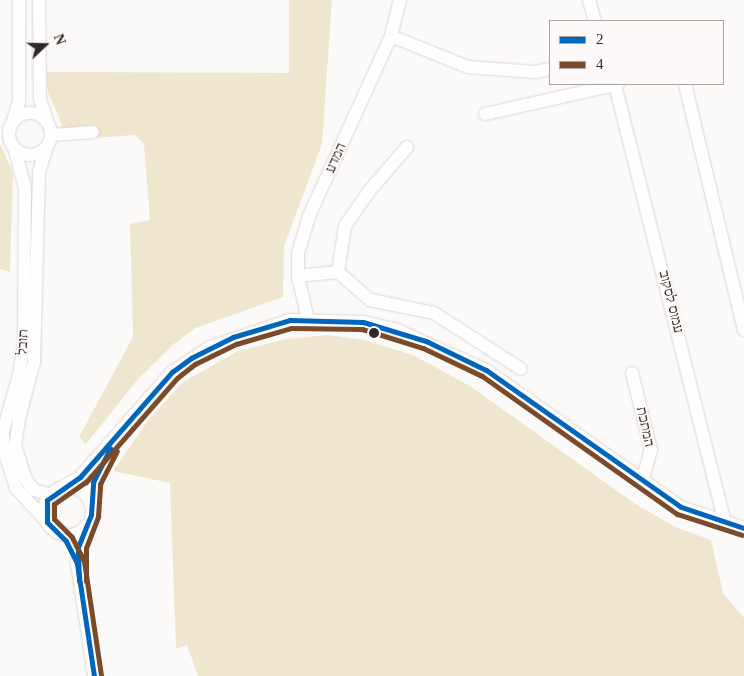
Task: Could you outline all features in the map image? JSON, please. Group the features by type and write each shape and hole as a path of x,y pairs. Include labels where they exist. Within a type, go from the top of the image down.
{"street":[{"path":"20,0 20,93 7,130 14,148 26,155 46,149 52,135 40,99 39,0"},
{"name":"המדע","path":"308,320 298,276 298,253 309,216 392,36 400,0"},
{"path":"589,0 595,20"},
{"path":"392,36 468,67 535,72 549,70"},
{"path":"484,114 612,85"},
{"name":"עמוס לסקוב","path":"616,85 725,523"},
{"path":"685,85 744,330"},
{"path":"7,130 30,112 48,121"},
{"path":"52,135 93,132"},
{"path":"338,272 345,226 370,190 407,147"},
{"name":"תובל","path":"14,148 25,188 24,341 19,375 3,431 5,481 47,522"},
{"name":"תובל","path":"46,149 39,172 34,362 18,418 16,446 26,480 34,490 54,492"},
{"path":"298,276 338,272 370,300 434,314 521,370"},
{"path":"90,674 77,563 66,541 47,522 44,507 54,492 80,477 112,444 172,372 191,358 259,328 308,320 363,322 397,330 426,341 486,370 680,507 744,528"},
{"name":"המתכת","path":"632,373 651,450 642,482"},
{"path":"77,563 91,507 93,482 112,444"},
{"path":"54,492 79,490 91,507"},
{"path":"56,532 76,534 86,526"}],"shaded area":[{"path":"289,0 332,0 322,144 284,246 283,297 196,328 175,343 139,378 86,444 79,437 133,337 130,224 150,220 144,144 135,135 64,140 62,125 48,92 46,72 289,73"},
{"path":"0,144 13,173 10,272 0,269"},
{"path":"328,335 364,340 413,355 470,386 634,503 675,527 711,540 723,593 744,618 744,676 198,676 187,645 176,649 170,483 113,471 149,419 183,382 238,351 286,339"}],"transit line":[{"name":"2","path":"94,676 77,563 66,541 47,522 47,500 80,477 172,372 191,358 233,337 290,320 363,322 426,341 486,370 681,507 744,528"},
{"name":"4","path":"101,675 84,561 72,537 54,519 54,504 86,482 177,378 195,364 236,344 291,328 362,329 423,348 482,376 677,514 742,535"},
{"name":"2","path":"79,581 78,547 91,514 93,482 110,448"},
{"name":"4","path":"86,581 86,548 98,516 100,484 117,451"}]}
